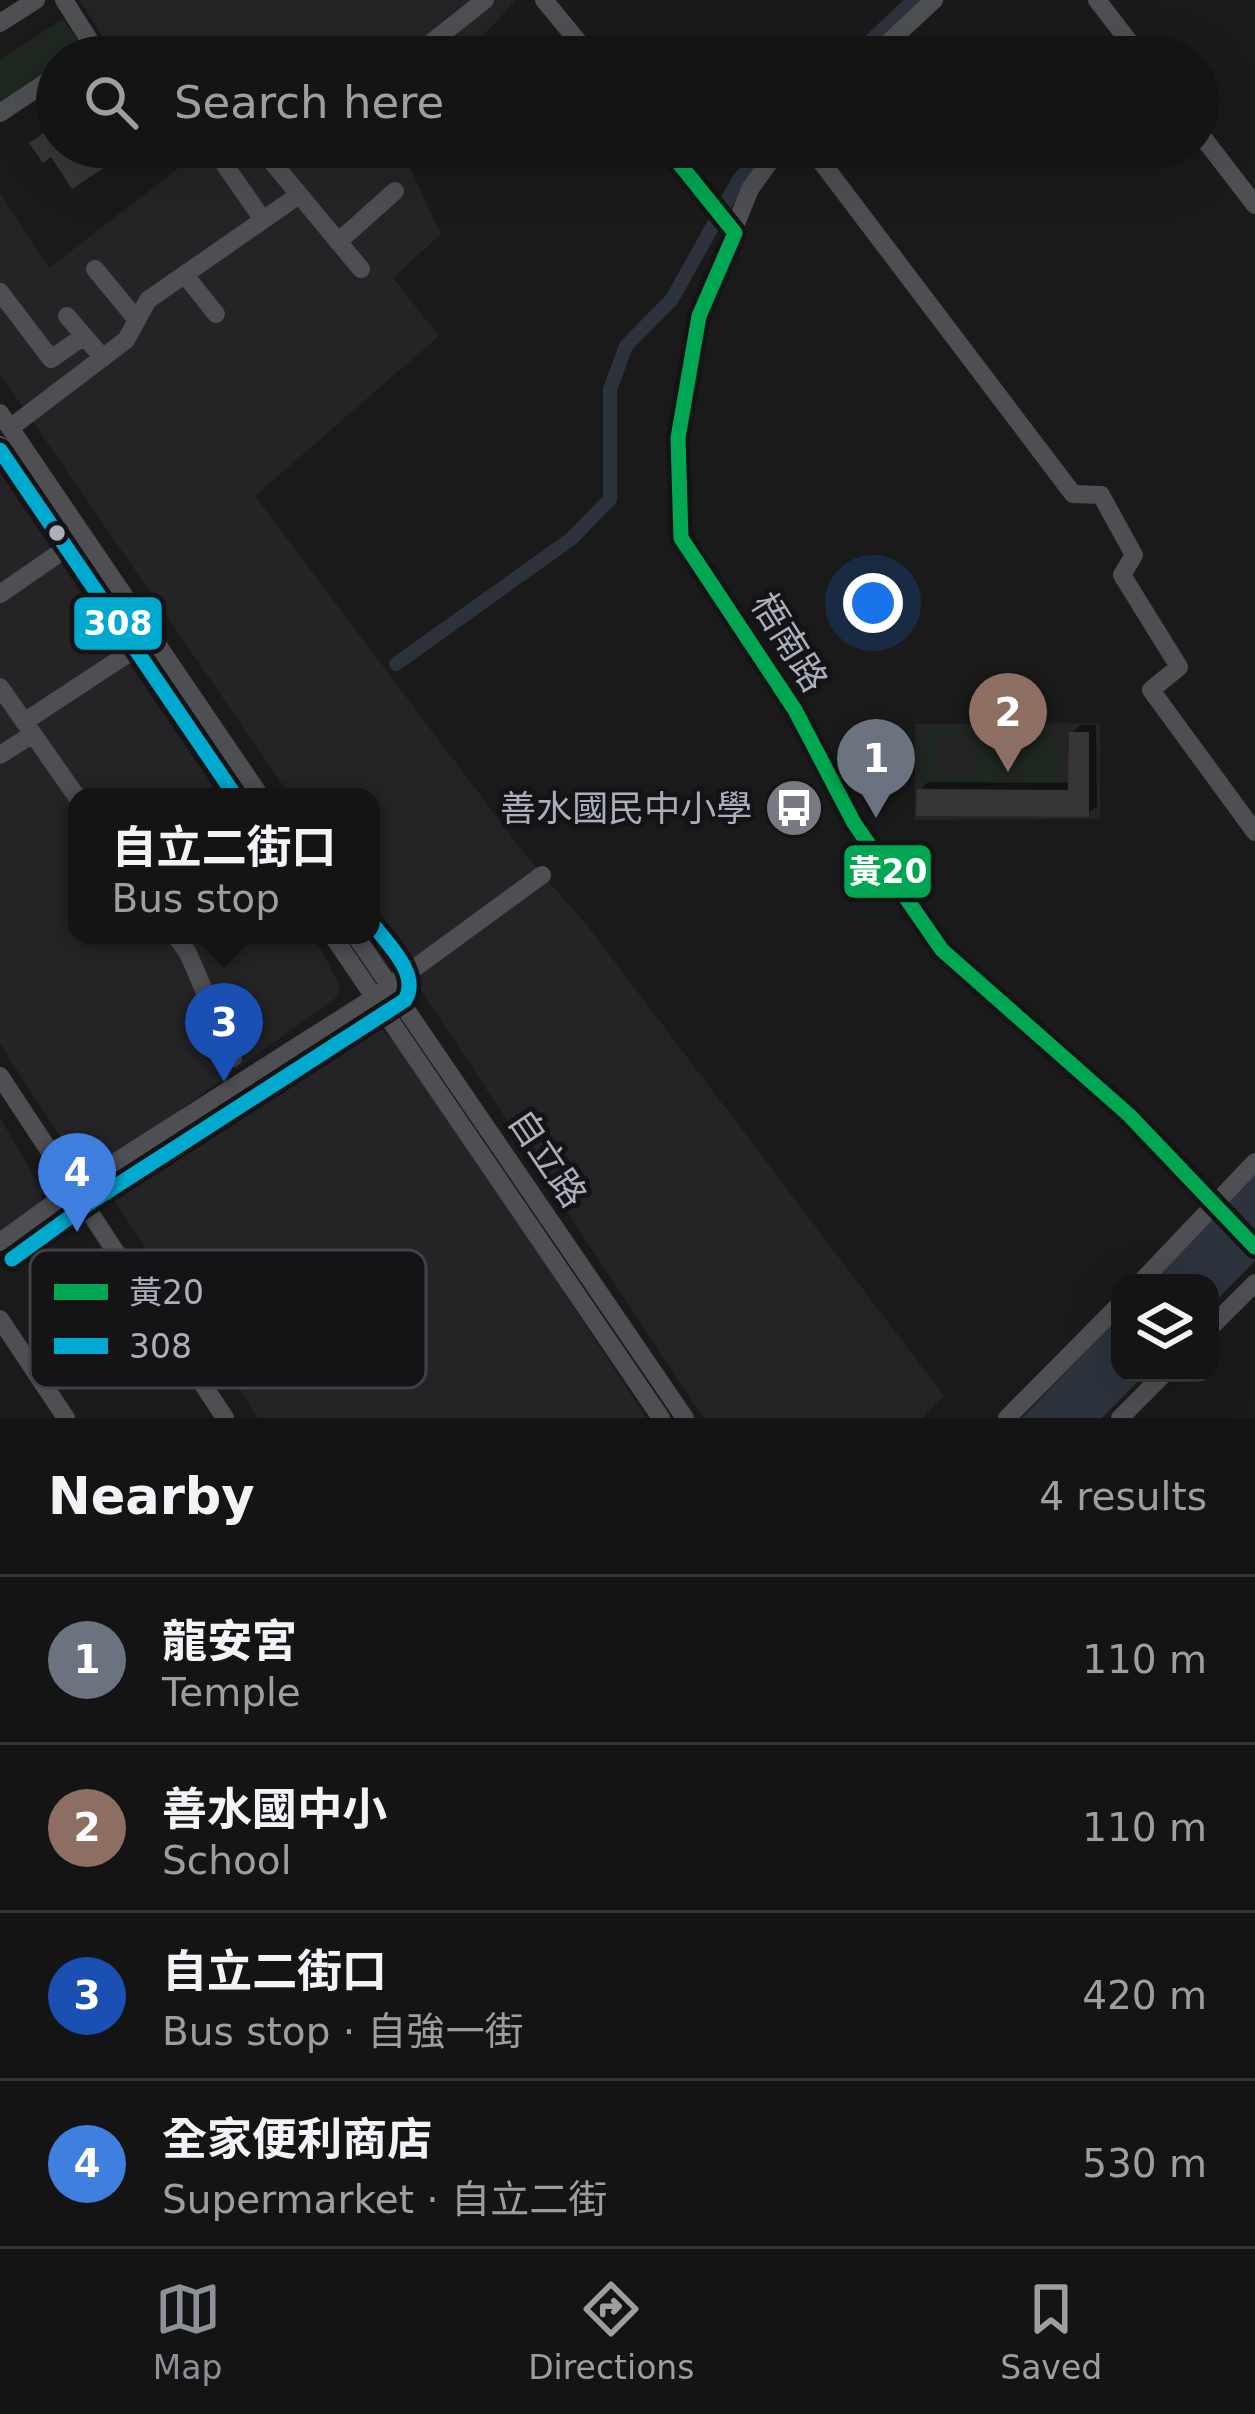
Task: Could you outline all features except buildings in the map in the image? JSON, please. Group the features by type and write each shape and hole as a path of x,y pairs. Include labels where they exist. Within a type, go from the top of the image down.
{"street":[{"path":"0,23 36,0"},
{"path":"64,0 83,36"},
{"path":"440,36 485,0"},
{"path":"544,0 574,36"},
{"path":"895,36 934,0"},
{"path":"1097,0 1125,36"},
{"path":"0,113 36,89"},
{"path":"1219,158 1255,205"},
{"path":"227,168 263,220"},
{"path":"276,168 361,269"},
{"path":"683,168 735,233"},
{"name":"梧南路","path":"765,168 750,189 699,316 678,439 681,538 795,710 854,823 942,950 1129,1115 1255,1247"},
{"path":"826,168 1073,494 1100,495 1134,555 1122,575 1179,668 1151,691 1255,832"},
{"path":"338,242 395,191"},
{"path":"3,429 126,340 148,300 299,195"},
{"path":"94,269 137,320"},
{"path":"184,275 216,314"},
{"path":"0,294 50,359 84,337"},
{"path":"67,316 103,358"},
{"path":"3,429 68,547 231,788"},
{"path":"3,429 256,788"},
{"path":"0,594 68,547"},
{"path":"0,755 28,728 135,649"},
{"path":"0,687 71,788"},
{"path":"0,1242 382,992 542,875"},
{"path":"182,944 232,1058"},
{"name":"自立路","path":"340,944 382,992 685,1418"},
{"name":"自立路","path":"360,944 382,992 661,1418"},
{"path":"0,1076 114,1250"},
{"path":"1148,1274 1255,1162"},
{"path":"1219,1319 1255,1283"},
{"path":"1007,1418 1111,1313"},
{"path":"0,1318 30,1363"},
{"path":"1120,1418 1156,1382"},
{"path":"46,1388 66,1418"},
{"path":"205,1388 225,1418"}],"shaded area":[{"path":"80,0 516,0 483,36 102,36"},
{"path":"63,19 75,36 36,36"},
{"path":"36,36 36,88 0,111 0,59"},
{"path":"178,168 410,168 441,234 393,278 439,336 255,496 944,1396 922,1418 703,1418 380,928 380,788 285,788 0,374 0,193 49,268"},
{"path":"0,473 214,788 68,788 68,944 318,944 340,986 337,997 152,1130 103,1159 73,1157 0,1044"},
{"path":"1100,723 1100,819 915,820 915,724"},
{"path":"938,727 1042,727 1061,750 1056,774 1061,775 1061,786 919,787 920,776 926,775 920,750","holes":["975,736 975,775 947,774 937,768 931,756 938,740"]},
{"path":"349,1018 372,1018 406,1055 647,1418 258,1418 238,1388 426,1388 426,1250 147,1250 113,1199 119,1181 160,1147"},
{"path":"0,1118 43,1191 38,1208 0,1233"},
{"path":"1255,1175 1255,1261 1219,1298 1219,1274 1160,1274"},
{"path":"1111,1325 1111,1382 1137,1382 1102,1418 1022,1418"}],"waterway":[{"path":"875,36 914,0"},
{"path":"396,664 571,539 610,499 610,389 626,346 672,299 748,168"}],"transit line":[{"name":"黃20","path":"683,168 735,233"},
{"name":"黃20","path":"735,233 699,316 678,438 681,538 795,710 854,823 942,950 1129,1115 1255,1247"},
{"name":"308","path":"0,450 230,788"},
{"name":"308","path":"12,1259 85,1206 405,1000 409,990 406,970 380,933"}],"place":[{"name":"善水國中小","path":"1008,772"},
{"name":"善水國民中小學","path":"794,808"},
{"name":"龍安宮","path":"876,818"},
{"name":"自立二街口","path":"224,1082"},
{"name":"全家便利商店","path":"77,1232"}]}
